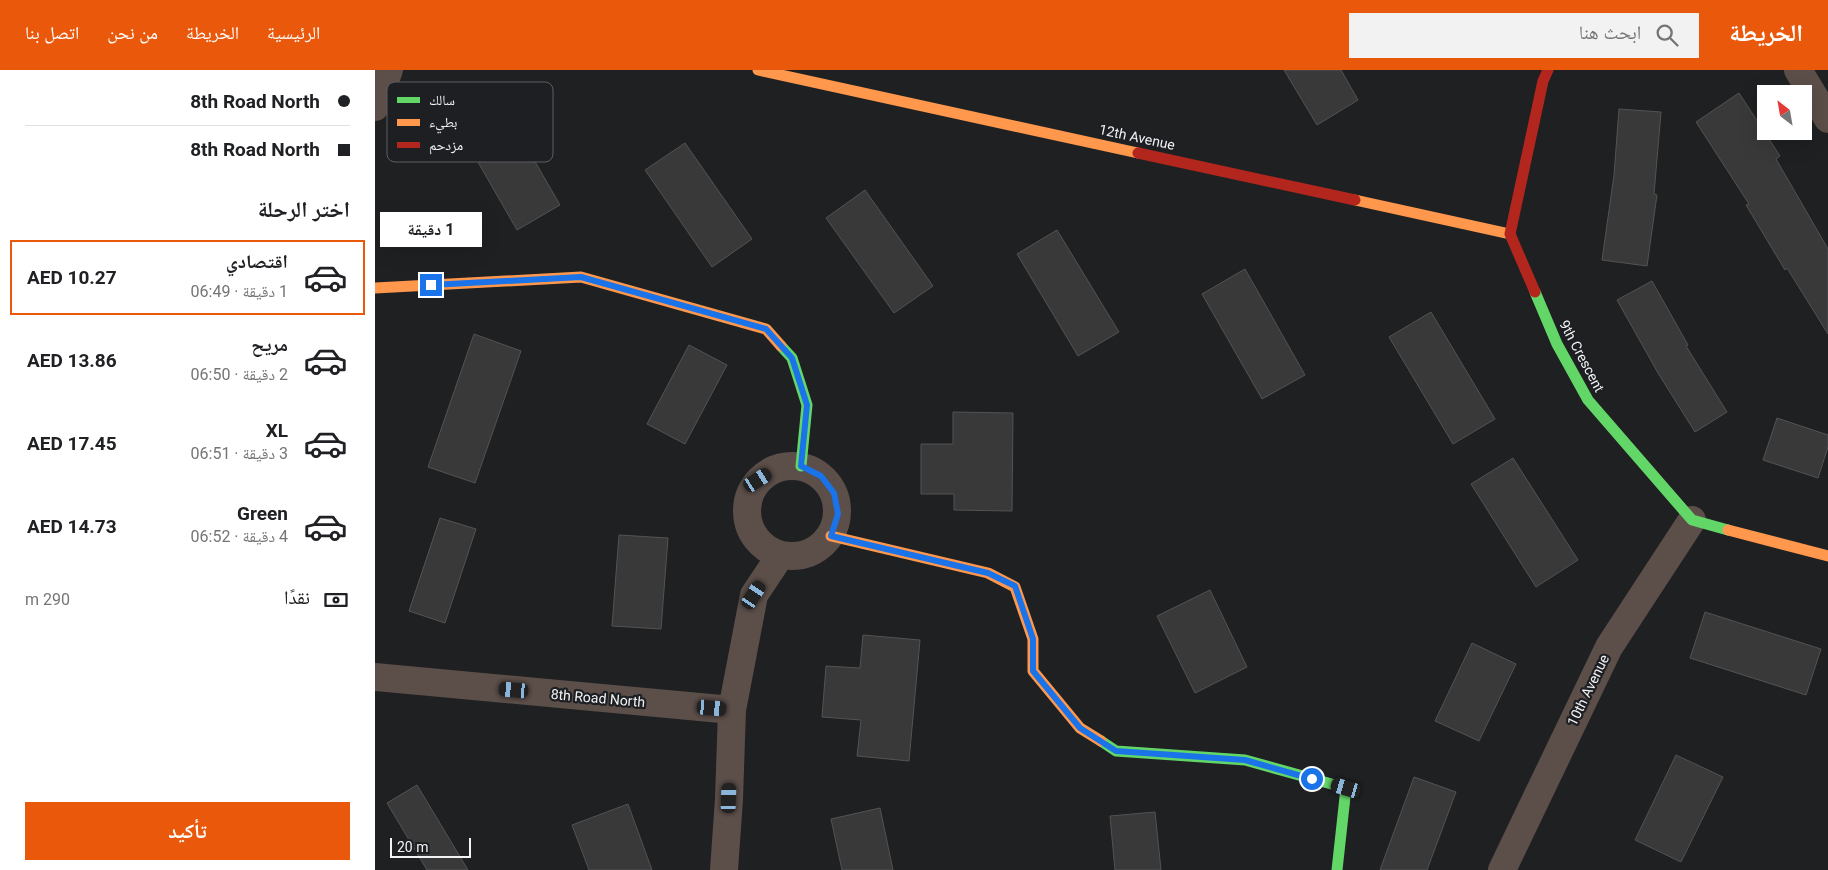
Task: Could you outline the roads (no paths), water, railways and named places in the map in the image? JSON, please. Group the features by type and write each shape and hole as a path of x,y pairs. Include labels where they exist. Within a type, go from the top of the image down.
{"street":[{"path":"375,106 389,70"},
{"name":"12th Avenue","path":"758,70 1509,234"},
{"path":"1509,234 1543,81 1548,70"},
{"path":"1798,70 1828,119"},
{"name":"9th Crescent","path":"1509,234 1557,344 1588,400 1692,520"},
{"path":"375,288 581,277 766,329 792,358 807,405 801,466"},
{"path":"801,466 821,476 834,493 838,514 831,536 809,554 780,556 759,544 747,524 747,501 758,480 777,468 801,466"},
{"path":"1692,520 1828,556"},
{"name":"10th Avenue","path":"1502,870 1609,646 1692,520"},
{"path":"831,536 988,573 1015,586 1033,639 1033,671 1080,728 1116,751 1245,760 1346,788 1337,870"},
{"path":"724,870 732,710 754,595 780,556"},
{"name":"8th Road North","path":"375,677 732,710"}]}
